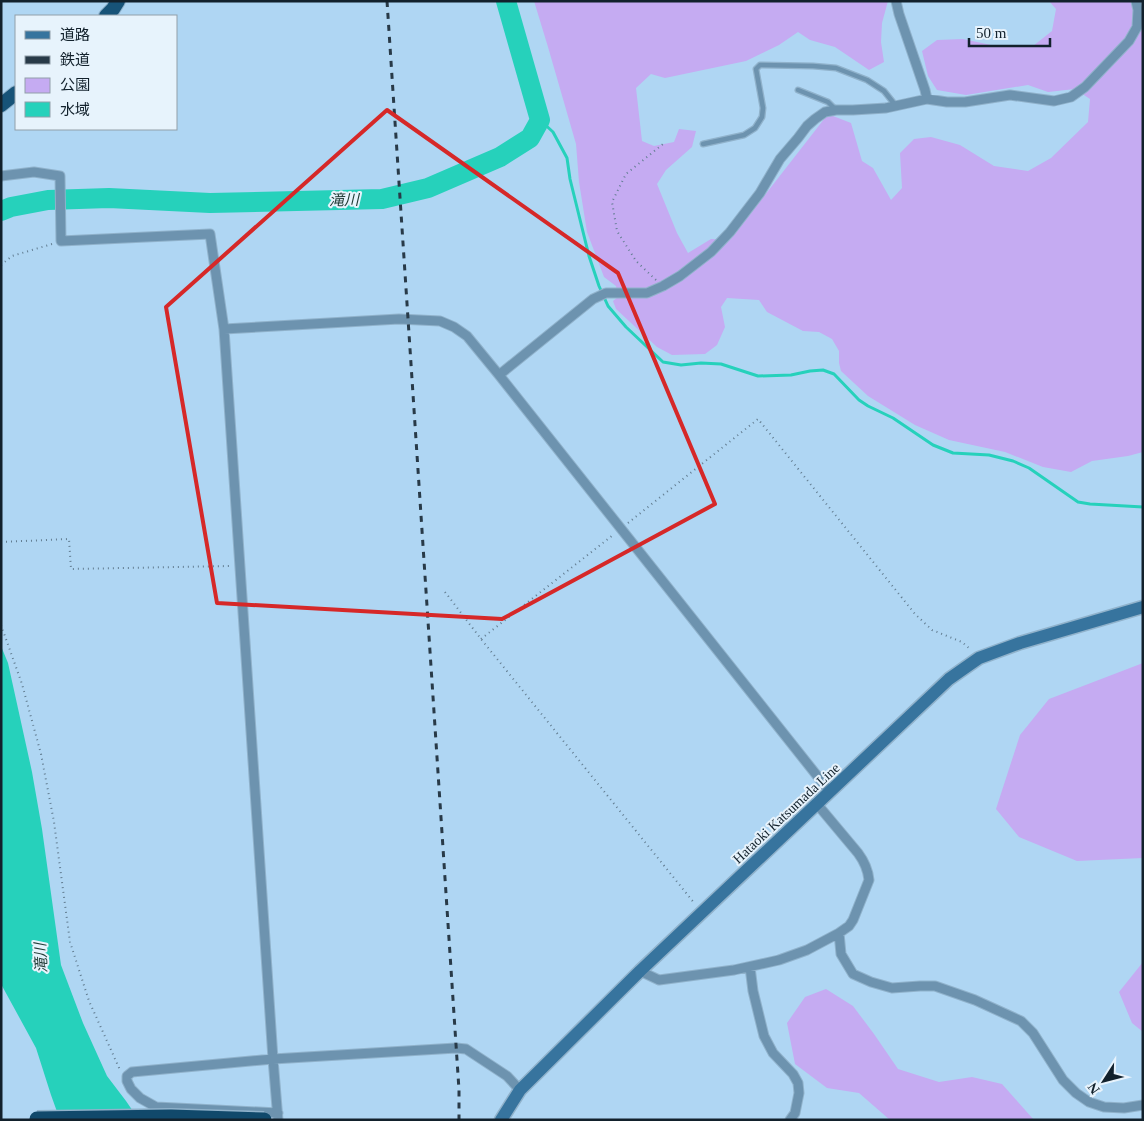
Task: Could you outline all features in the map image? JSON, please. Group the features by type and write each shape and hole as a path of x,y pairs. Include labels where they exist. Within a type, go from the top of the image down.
{"highway":[{"path":"107,15 118,1"},
{"path":"1,104 15,94"},
{"path":"37,1120 171,1117 264,1120"}],"main road":[{"name":"Hataoki Katsumada Line","path":"502,1120 520,1090 640,971 949,679 979,658 1020,643 1143,607"}],"street":[{"path":"896,1 927,99"},
{"path":"499,375 593,299 606,293 647,293 680,276 711,252 730,232 760,193 780,159 807,126 825,112 886,108 927,99 965,102 1010,95 1054,101 1071,97 1085,88 1129,41 1137,27 1138,10 1136,1"},
{"path":"1,176 34,172 60,176 61,238 210,234 224,330 239,566 273,1059 278,1116 156,1106 140,1098 131,1089 127,1081 128,1076 132,1072 273,1059 466,1048 507,1076 520,1090"},
{"path":"224,330 399,319 440,321 454,327 467,336 830,792"},
{"path":"640,971 659,980 750,967 779,960 807,950 849,926 869,880 868,873 864,860 817,804"},
{"path":"839,933 841,954 853,974 892,988 935,986 975,1000 1021,1021 1033,1034 1063,1080 1076,1093 1089,1102 1104,1107 1124,1108 1143,1104"},
{"path":"750,967 753,991 764,1036 778,1060 793,1074 798,1083 799,1093 795,1113 790,1120"},
{"path":"156,1106 165,1120"}],"lane":[{"path":"703,144 744,135 755,128 762,117 763,108 756,69 760,65 836,68 868,80 884,91 896,106"},
{"path":"798,90 828,102 836,110"}],"path":[{"path":"663,144 626,174 612,202 617,232 636,261 663,286"},
{"path":"1,265 12,256 61,238"},
{"path":"481,639 758,419 915,614 932,630 962,642 979,658"},
{"path":"1,542 69,539 71,569 239,566"},
{"path":"445,592 703,912"},
{"path":"1,625 22,684 41,754 54,822 70,942 89,1001 120,1070 128,1076"}],"highlighted area":[{"path":"387,110 618,273 715,504 502,619 217,603 166,307"}],"green space":[{"path":"534,1 888,1 882,23 881,42 884,62 869,70 835,47 810,40 798,32 779,45 746,61 665,78 651,74 636,88 642,141 654,146 674,142 679,129 696,131 692,147 666,170 657,184 677,233 688,253 711,239 730,240 828,114 851,123 862,161 873,168 891,200 902,188 900,153 914,139 931,137 960,145 994,166 1028,171 1051,158 1088,122 1090,99 1075,89 1048,92 1028,85 966,95 937,90 928,76 922,51 937,40 963,39 991,45 1033,46 1052,31 1056,9 1049,1 1143,1 1143,452 1092,461 1071,472 1043,467 1005,452 949,440 915,425 868,396 841,371 839,351 832,339 819,332 803,331 767,312 759,300 727,298 721,307 725,327 717,345 705,354 672,355 657,347 616,309 613,301 618,297 616,286 604,277 587,232 579,182 576,144"},
{"path":"1143,663 1143,858 1077,861 1019,837 996,809 1020,735 1049,699"},
{"path":"1143,962 1143,1032 1132,1023 1119,992"},
{"path":"826,989 853,1006 898,1069 939,1082 972,1077 1002,1084 1034,1120 890,1120 859,1093 827,1088 795,1064 787,1023 805,997"}],"water":[{"path":"1,646 8,663 32,772 61,965 83,1023 107,1076 139,1120 60,1120 36,1048 1,984"}],"waterway":[{"name":"滝川","path":"1,211 11,207 48,200 109,198 210,203 382,199 428,188 500,157 530,138 540,120 506,1"},
{"path":"540,120 553,132 567,158 570,179 589,256 608,306 626,327 663,362 681,365 721,364 758,376 791,375 823,370 834,374 859,400 893,418 933,445 953,453 989,455 1013,461 1029,468 1078,502 1143,507"}],"railway":[{"path":"387,1 459,1090 459,1120"}]}
